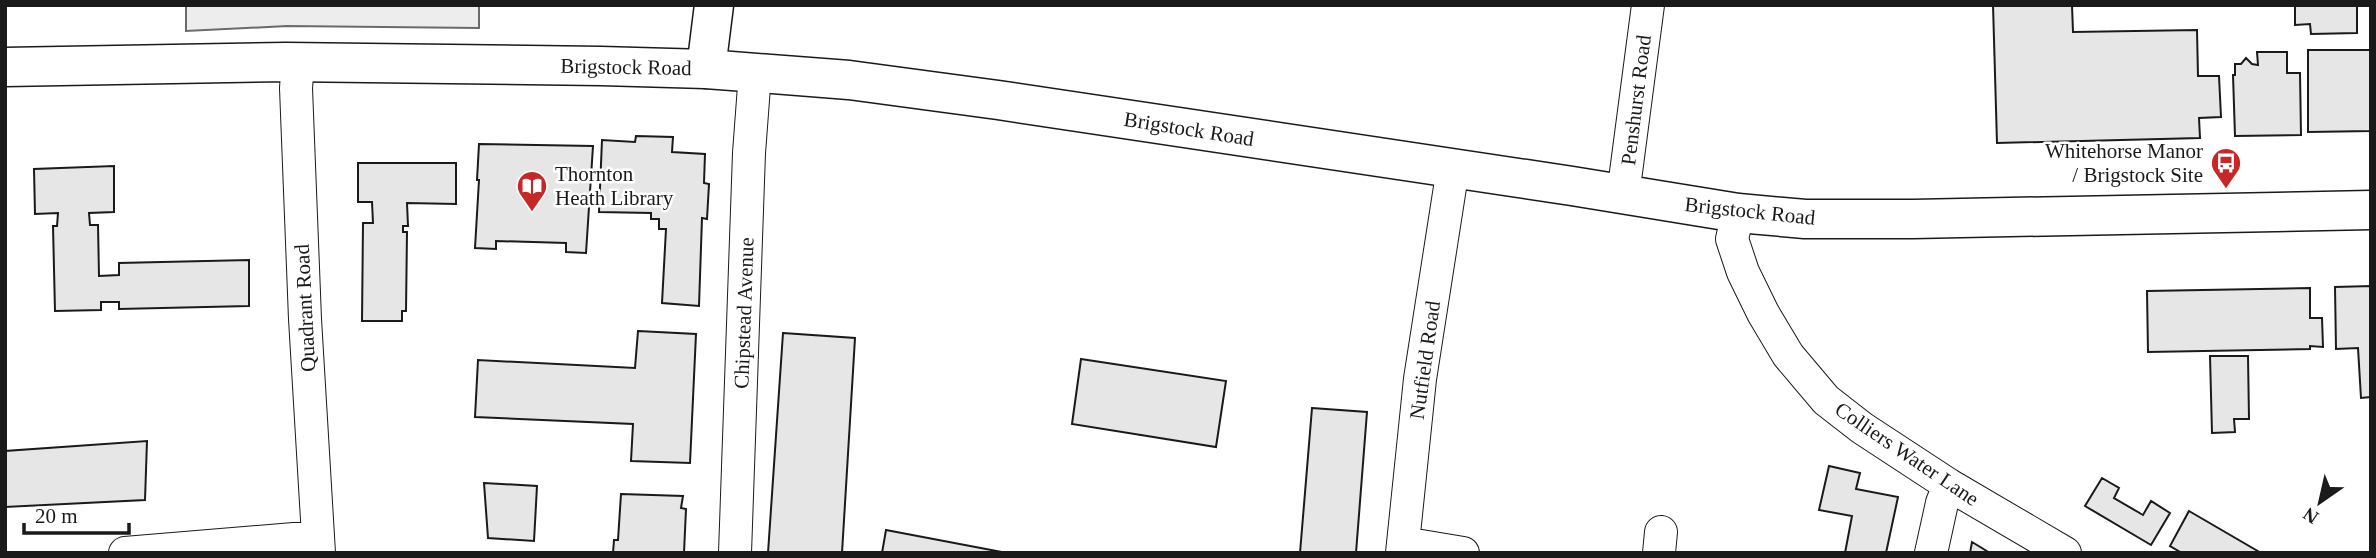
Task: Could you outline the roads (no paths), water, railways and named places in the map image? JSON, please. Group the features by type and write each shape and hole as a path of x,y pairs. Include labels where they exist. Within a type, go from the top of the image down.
{"main road":[{"path":"706,69 714,5"},
{"name":"Brigstock Road","path":"5,67 298,62 755,72 849,80 998,100 1738,214 1805,219 2371,210"}],"street":[{"name":"Penshurst Road","path":"1623,195 1648,5"},
{"name":"Quadrant Road","path":"298,62 296,88 305,319 319,545"},
{"name":"Chipstead Avenue","path":"735,553 749,153 755,72"},
{"name":"Nutfield Road","path":"1402,548 1420,379 1453,168"},
{"name":"Colliers Water Lane","path":"1738,214 1732,239 1743,272 1788,355 1826,400 1862,428 1949,485 2065,553"},
{"path":"1931,553 1942,503 1949,485"},
{"path":"125,553 319,545"},
{"path":"1402,548 1463,553"}],"place":[{"name":"Whitehorse Manor / Brigstock Site","path":"2226,190"},
{"name":"Thornton Heath Library","path":"532,213"}]}
